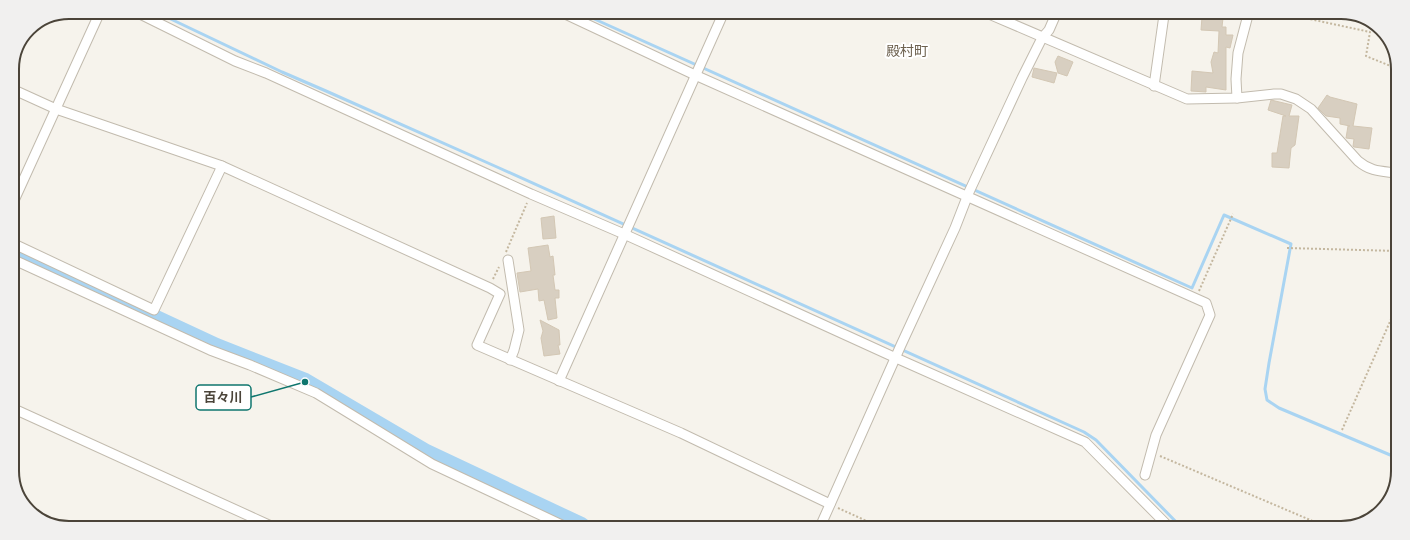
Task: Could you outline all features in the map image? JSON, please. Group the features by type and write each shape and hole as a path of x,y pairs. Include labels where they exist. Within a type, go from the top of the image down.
{"street":[{"path":"19,190 97,19"},
{"path":"150,19 235,61 281,79 532,194 626,229 898,352 1085,442 1163,521"},
{"path":"577,19 698,69 970,191 1206,303 1210,316 1156,435 1145,475"},
{"path":"559,381 721,19"},
{"path":"1000,19 1187,100 1237,98 1274,94 1281,94 1296,99 1311,109 1358,161 1367,168 1391,172"},
{"path":"823,521 1022,78 1042,38 1049,30 1054,19"},
{"path":"1154,86 1163,19"},
{"path":"1237,98 1237,62 1247,19"},
{"path":"19,92 56,109 222,166 490,288 500,294 514,296"},
{"path":"19,246 154,310 222,166"},
{"path":"507,256 519,330 510,360"},
{"path":"19,262 203,347 316,393 432,464 553,521"},
{"path":"500,294 477,345 681,433 830,504"},
{"path":"19,411 260,521"}],"path":[{"path":"1310,19 1370,32 1366,56 1391,66"},
{"path":"507,256 532,194"},
{"path":"1196,298 1233,214"},
{"path":"1287,248 1391,251"},
{"path":"490,288 499,266"},
{"path":"1342,430 1391,319"},
{"path":"1158,455 1313,521"},
{"path":"830,504 867,521"}],"building":[{"path":"1202,19 1223,19 1222,27 1226,27 1226,35 1233,35 1230,48 1226,47 1226,90 1206,87 1206,92 1191,91 1192,71 1213,73 1211,62 1214,52 1218,53 1219,31 1201,30"},
{"path":"1058,56 1073,62 1067,76 1058,73 1055,62"},
{"path":"1034,68 1057,73 1054,83 1032,77"},
{"path":"1327,95 1357,104 1353,126 1372,128 1369,149 1354,147 1354,139 1346,138 1348,126 1350,126 1340,124 1340,118 1326,116 1318,108"},
{"path":"1271,100 1292,105 1289,116 1299,116 1295,145 1291,148 1289,168 1272,167 1272,153 1277,153 1283,116 1286,116 1268,110"},
{"path":"554,216 556,238 543,239 541,218"},
{"path":"548,245 550,257 553,256 555,290 559,290 559,298 555,298 557,318 548,320 544,300 539,301 538,289 520,292 517,273 531,271 528,248"},
{"path":"540,320 559,330 560,345 558,345 560,354 544,356 541,338 543,331"}],"waterway":[{"path":"171,19 282,72 497,167 1084,432 1096,440 1175,521"},
{"path":"594,19 1192,288 1224,215 1291,244 1269,363 1265,389 1267,400 1279,408 1391,455"},
{"path":"19,255 216,347 305,382 426,453 570,521"}],"place":[{"name":"百々川","path":"305,382"}],"district":[{"name":"殿村町","path":"907,51"}]}
